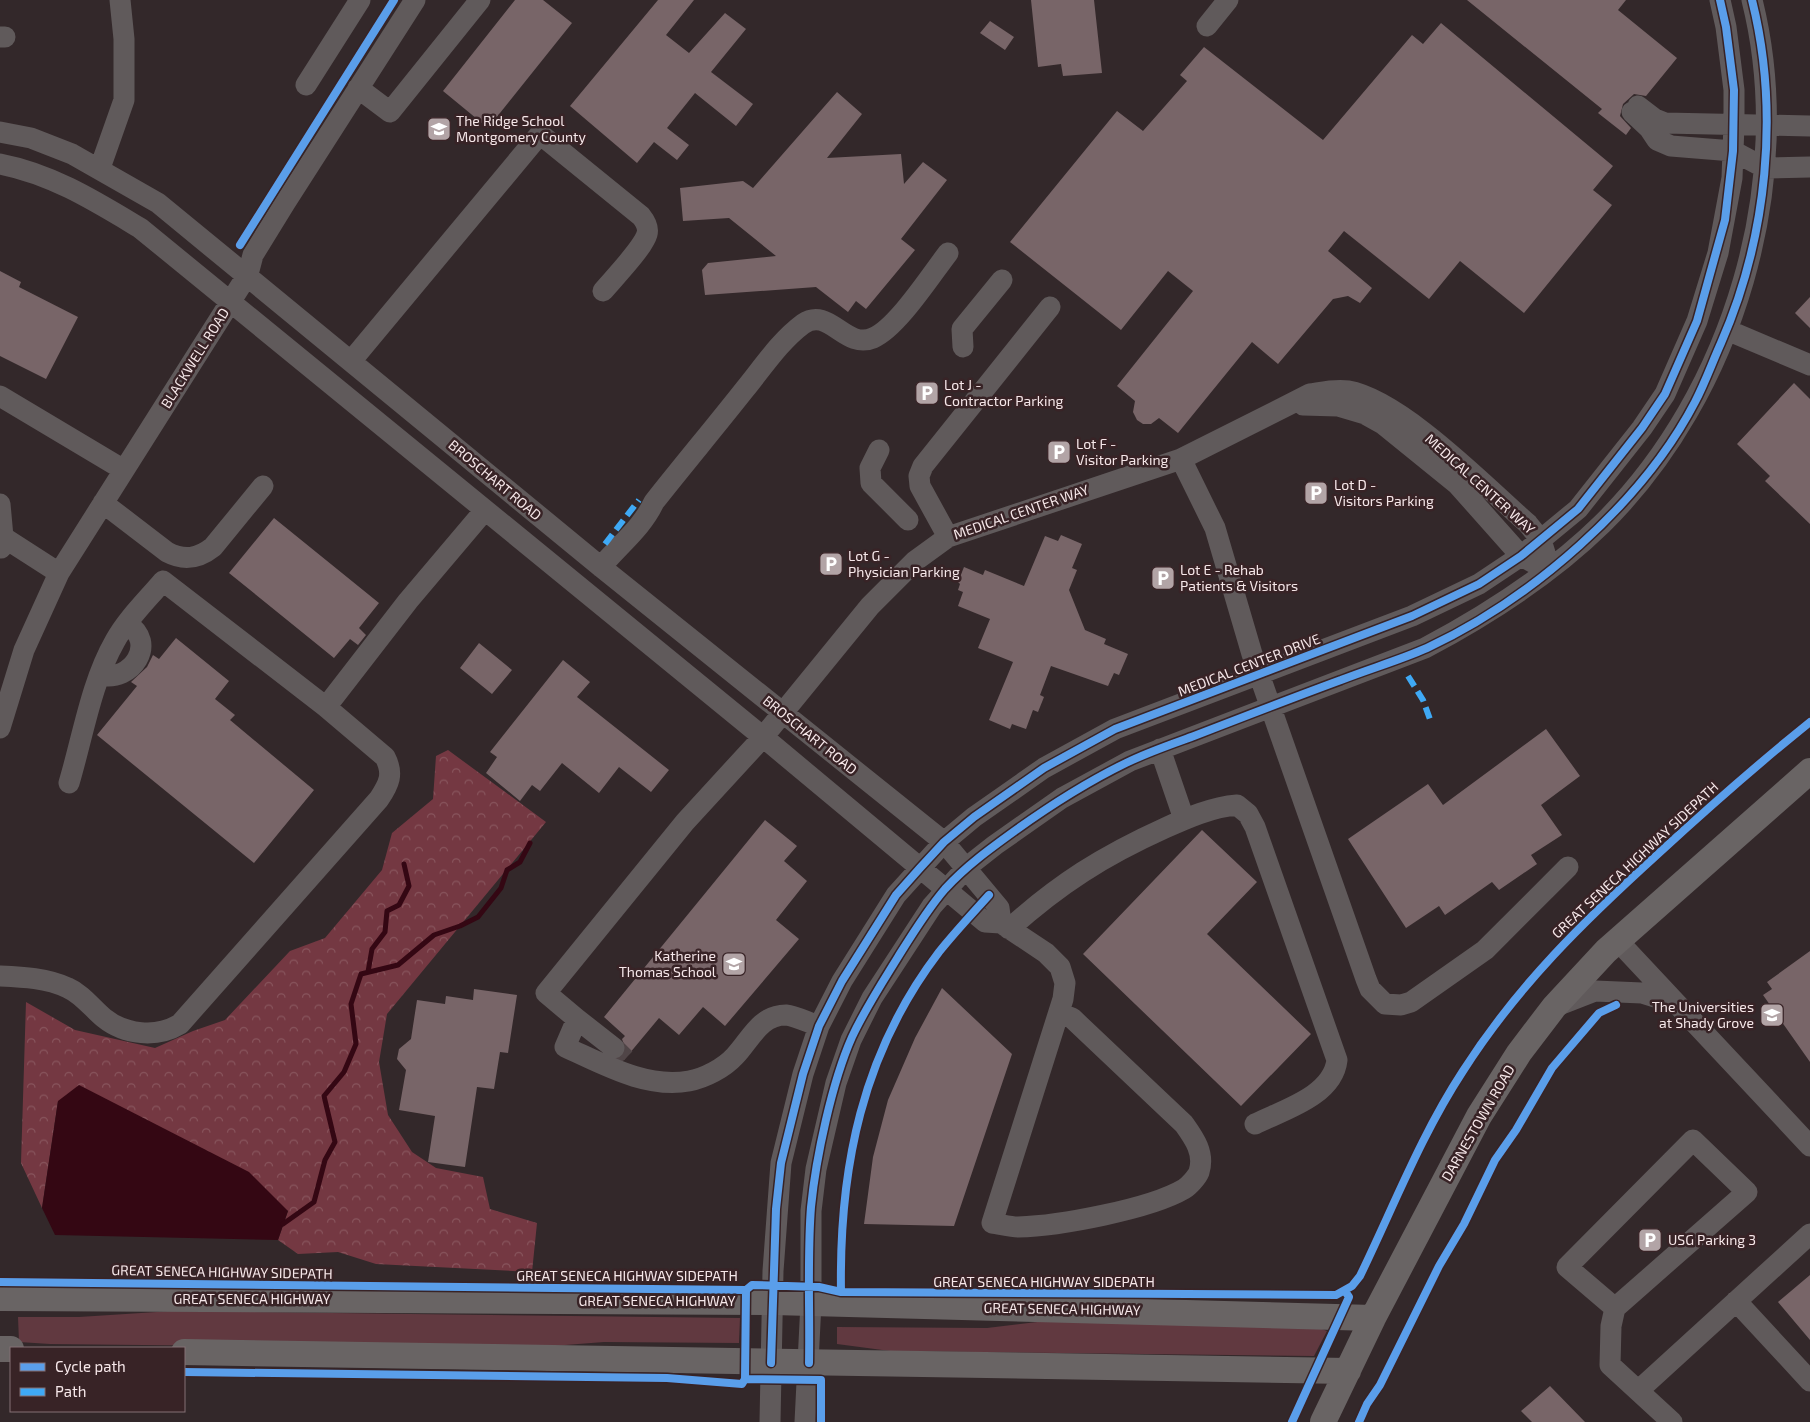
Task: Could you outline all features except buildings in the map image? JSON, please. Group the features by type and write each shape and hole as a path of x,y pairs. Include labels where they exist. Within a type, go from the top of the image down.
{"main road":[{"name":"DARNESTOWN ROAD","path":"1323,1422 1373,1318 1479,1116 1519,1053 1554,1007 1617,940 1810,771"},
{"name":"GREAT SENECA HIGHWAY","path":"0,1298 773,1302 1373,1318"},
{"path":"185,1352 1348,1371"}],"street":[{"path":"100,168 124,100 124,39 120,0"},
{"path":"306,85 360,0"},
{"name":"BLACKWELL ROAD","path":"0,728 24,650 59,573 248,274 253,255 415,0"},
{"path":"358,88 390,112 480,0"},
{"path":"1207,26 1228,0"},
{"name":"MEDICAL CENTER DRIVE","path":"770,1422 776,1209 781,1163 803,1074 819,1026 842,981 896,895 944,842 974,817 1044,768 1115,729 1412,616 1479,584 1521,556 1578,509 1642,428 1665,394 1697,321 1716,260 1725,220 1733,151 1734,124 1734,90 1726,27 1720,0"},
{"path":"805,1422 811,1303 812,1203 816,1169 836,1083 851,1040 872,998 924,916 945,889 967,867 1062,798 1130,761 1425,648 1492,611 1549,571 1603,523 1637,486 1668,446 1695,403 1727,330 1742,285 1754,234 1765,168 1767,127 1765,78 1752,0"},
{"path":"1635,109 1658,140 1671,146 1733,151 1765,168 1810,167"},
{"path":"1658,140 1734,124 1767,127 1810,126"},
{"name":"BROSCHART ROAD","path":"0,132 31,138 72,154 158,202 248,274 601,567 944,842 967,867 999,908 1005,926"},
{"path":"352,360 540,134 641,216 646,223 648,233 603,291"},
{"path":"0,164 22,168 85,195 140,228 763,737 985,922 1005,926 1046,952 1060,967 1065,983 1059,1013 992,1223 1017,1227 1091,1217 1157,1201 1186,1189 1198,1173 1201,1156 1196,1141 1184,1124 1072,1018 1059,1013"},
{"path":"601,567 643,522 654,502 780,346 805,323 818,320 829,322 849,338 872,338 884,331 895,320 948,253"},
{"path":"963,347 962,329 1002,280"},
{"path":"948,537 920,486 919,476 923,466 1050,307"},
{"path":"1727,330 1810,364"},
{"name":"MEDICAL CENTER WAY","path":"577,1018 546,993 686,822 763,737 892,582 915,561 948,537 1181,458 1310,394 1332,390 1348,391 1376,400 1435,442 1528,524 1541,540 1549,571"},
{"path":"0,396 124,470"},
{"name":"MEDICAL CENTER WAY","path":"1289,404 1338,406 1365,414 1383,424 1458,484 1521,556 1549,571"},
{"path":"879,450 870,468 871,483 908,520"},
{"path":"1181,458 1215,528 1259,674 1366,979 1374,994 1385,1004 1402,1005 1411,1002 1485,950 1568,867"},
{"path":"103,503 175,556 193,558 203,555 213,547 263,486"},
{"path":"0,504 1,541 59,573"},
{"path":"326,707 408,601 485,510"},
{"path":"69,783 100,675 116,638 163,581 175,556"},
{"path":"0,976 37,979 70,989 106,1020 130,1031 157,1033 170,1030 180,1024 379,799 391,777 390,766 386,757 326,707 163,581"},
{"path":"100,675 108,677 125,673 139,656 139,635 134,628 127,624"},
{"path":"1160,749 1184,819"},
{"path":"1005,926 1106,856 1184,819 1224,806 1237,805 1248,814 1255,827 1337,1060 1336,1071 1326,1084 1313,1094 1255,1124"},
{"path":"1617,940 1810,1146"},
{"path":"1554,1007 1595,991 1642,993 1676,1004"},
{"path":"652,1082 577,1018 565,1047 612,1068 652,1082 689,1081 715,1072 734,1057 762,1022 776,1016 789,1015 819,1026"},
{"path":"1615,1308 1567,1267 1693,1140 1747,1192 1615,1308 1611,1326 1610,1365 1672,1422"},
{"path":"1639,1390 1810,1234"},
{"path":"1736,1301 1810,1380"}],"shaded area":[{"path":"79,1085 249,1172 288,1211 278,1240 55,1235 42,1208 58,1101"},
{"path":"172,1311 740,1318 739,1343 604,1342 514,1349 50,1344 19,1342 18,1317 79,1317"},
{"path":"1054,1320 1316,1327 1327,1331 1314,1356 890,1351 837,1344 837,1327 987,1328"}],"green space":[{"path":"448,750 546,822 387,1014 379,1062 388,1115 412,1152 436,1168 483,1177 490,1209 537,1223 532,1272 376,1264 338,1252 298,1254 278,1240 288,1211 58,1101 42,1208 21,1163 26,1002 75,1030 155,1048 193,1031 225,1020 290,951 325,938 382,870 392,833 433,799 436,756"}],"waterway":[{"path":"283,1224 314,1202 325,1160 335,1142 324,1096 344,1072 356,1044 351,1004 361,974 398,965 434,935 460,926 478,917 501,888 507,870 520,862 530,843"},
{"path":"368,972 372,949 385,932 387,911 399,905 409,886 404,864"}],"tunnel":[{"path":"614,1048 625,1059"}],"marked path":[{"path":"605,544 639,500"},
{"path":"1408,676 1423,700 1431,722"}],"cycle path":[{"path":"240,245 394,0"},
{"path":"771,1363 776,1209 781,1163 803,1074 819,1026 842,981 896,895 944,842 974,817 1044,768 1115,729 1412,616 1479,584 1521,556 1578,509 1642,428 1665,394 1697,321 1725,220 1733,151 1734,90 1726,27 1720,0"},
{"path":"809,1363 811,1207 821,1143 838,1076 862,1016 915,930 945,889 979,858 1029,821 1083,786 1112,770 1160,748 1427,648 1466,628 1505,604 1580,545 1614,512 1645,477 1672,440 1702,388 1737,303 1749,261 1758,218 1767,130 1761,43 1752,0"},
{"name":"GREAT SENECA HIGHWAY SIDEPATH","path":"0,1282 746,1290 752,1285 819,1287 841,1292 1336,1295 1352,1286 1360,1276 1408,1172 1448,1095 1484,1040 1529,982 1631,878 1733,786 1810,722"},
{"path":"841,1292 841,1246 851,1157 860,1113 874,1071 891,1030 913,991 939,952 989,895"},
{"path":"1359,1422 1367,1404 1380,1385 1439,1266 1464,1224 1495,1160 1516,1130 1552,1068 1599,1013 1616,1005"},
{"name":"GREAT SENECA HIGHWAY SIDEPATH","path":"745,1379 746,1290"},
{"path":"1292,1422 1349,1297 1345,1291"},
{"path":"185,1372 667,1378 742,1384 745,1379 821,1380 821,1422"}],"place":[{"name":"The Ridge School Montgomery County","path":"439,129"},
{"name":"Lot J - Contractor Parking","path":"927,393"},
{"name":"Lot F - Visitor Parking","path":"1059,452"},
{"name":"Lot D - Visitors Parking","path":"1316,493"},
{"name":"Lot G - Physician Parking","path":"831,564"},
{"name":"Lot E - Rehab Patients & Visitors","path":"1163,578"},
{"name":"Katherine Thomas School","path":"734,964"},
{"name":"The Universities at Shady Grove","path":"1772,1015"},
{"name":"USG Parking 3","path":"1650,1240"}]}
